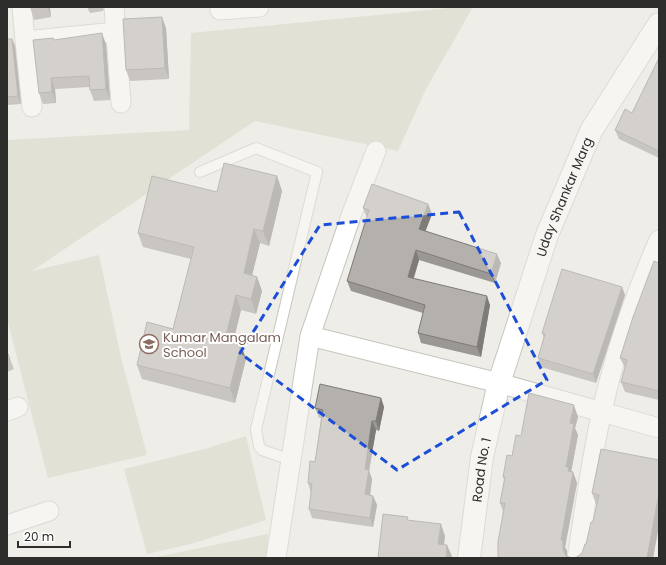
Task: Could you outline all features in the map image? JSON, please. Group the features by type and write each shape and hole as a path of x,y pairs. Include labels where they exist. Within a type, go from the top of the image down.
{"street":[{"path":"22,7 32,107"},
{"path":"114,7 121,103"},
{"path":"220,7 220,10 259,7"},
{"name":"Uday Shankar Marg","path":"499,383 547,235 591,131 659,24"},
{"path":"25,41 116,32"},
{"path":"276,558 310,336 352,213 376,151"},
{"path":"577,558 602,412 615,361 636,293 659,240"},
{"path":"310,336 499,383 659,428"},
{"name":"Road No. 1","path":"469,558 482,457 499,383"},
{"path":"7,525 49,510"}],"lane":[{"path":"200,172 256,148 317,172 256,429 259,446 262,450 291,460"}],"highlighted area":[{"path":"459,212 547,380 397,470 240,353 320,225"}],"green space":[{"path":"459,7 473,7 425,91 398,151 255,121 32,271 99,255 121,357 147,455 48,478 7,319 7,140 189,130 191,33"},
{"path":"246,436 266,520 191,544 147,554 124,469 208,448"},
{"path":"268,534 267,558 151,558"}],"building":[{"path":"162,17 165,68 126,70 123,19"},
{"path":"102,33 106,89 90,90 89,76 51,78 52,92 39,93 33,40 53,38 54,40"},
{"path":"7,39 12,39 18,96 7,97"},
{"path":"659,58 659,151 615,130 625,109 632,113"},
{"path":"224,163 277,176 263,231 254,229 244,273 257,277 251,299 236,295 225,340 241,345 230,388 137,365 147,322 173,329 194,247 138,233 152,176 217,192"},
{"path":"372,184 428,204 419,229 497,254 491,274 416,250 408,277 487,296 477,347 418,333 425,305 347,281 369,210 363,208"},
{"path":"654,261 659,263 659,391 621,382 627,360 620,358 633,317"},
{"path":"562,269 622,287 593,374 538,358 545,334 542,333"},
{"path":"7,352 10,359 7,360"},
{"path":"320,384 381,398 376,421 372,421 365,469 369,470 365,494 373,496 370,518 309,509 312,484 308,483 310,461 315,462 323,410 315,408"},
{"path":"529,393 574,405 570,423 574,424 566,467 569,467 568,471 573,472 561,540 563,540 563,550 566,556 572,558 498,558 498,542 505,503 500,503 507,455 512,456 516,435 521,436"},
{"path":"601,449 659,460 659,493 647,558 572,558 577,557 582,553 586,544 591,522 593,522 599,495 592,493"},
{"path":"383,514 408,517 407,520 441,524 438,544 447,545 446,558 378,558"}],"place":[{"name":"Kumar Mangalam School","path":"149,344"}]}
